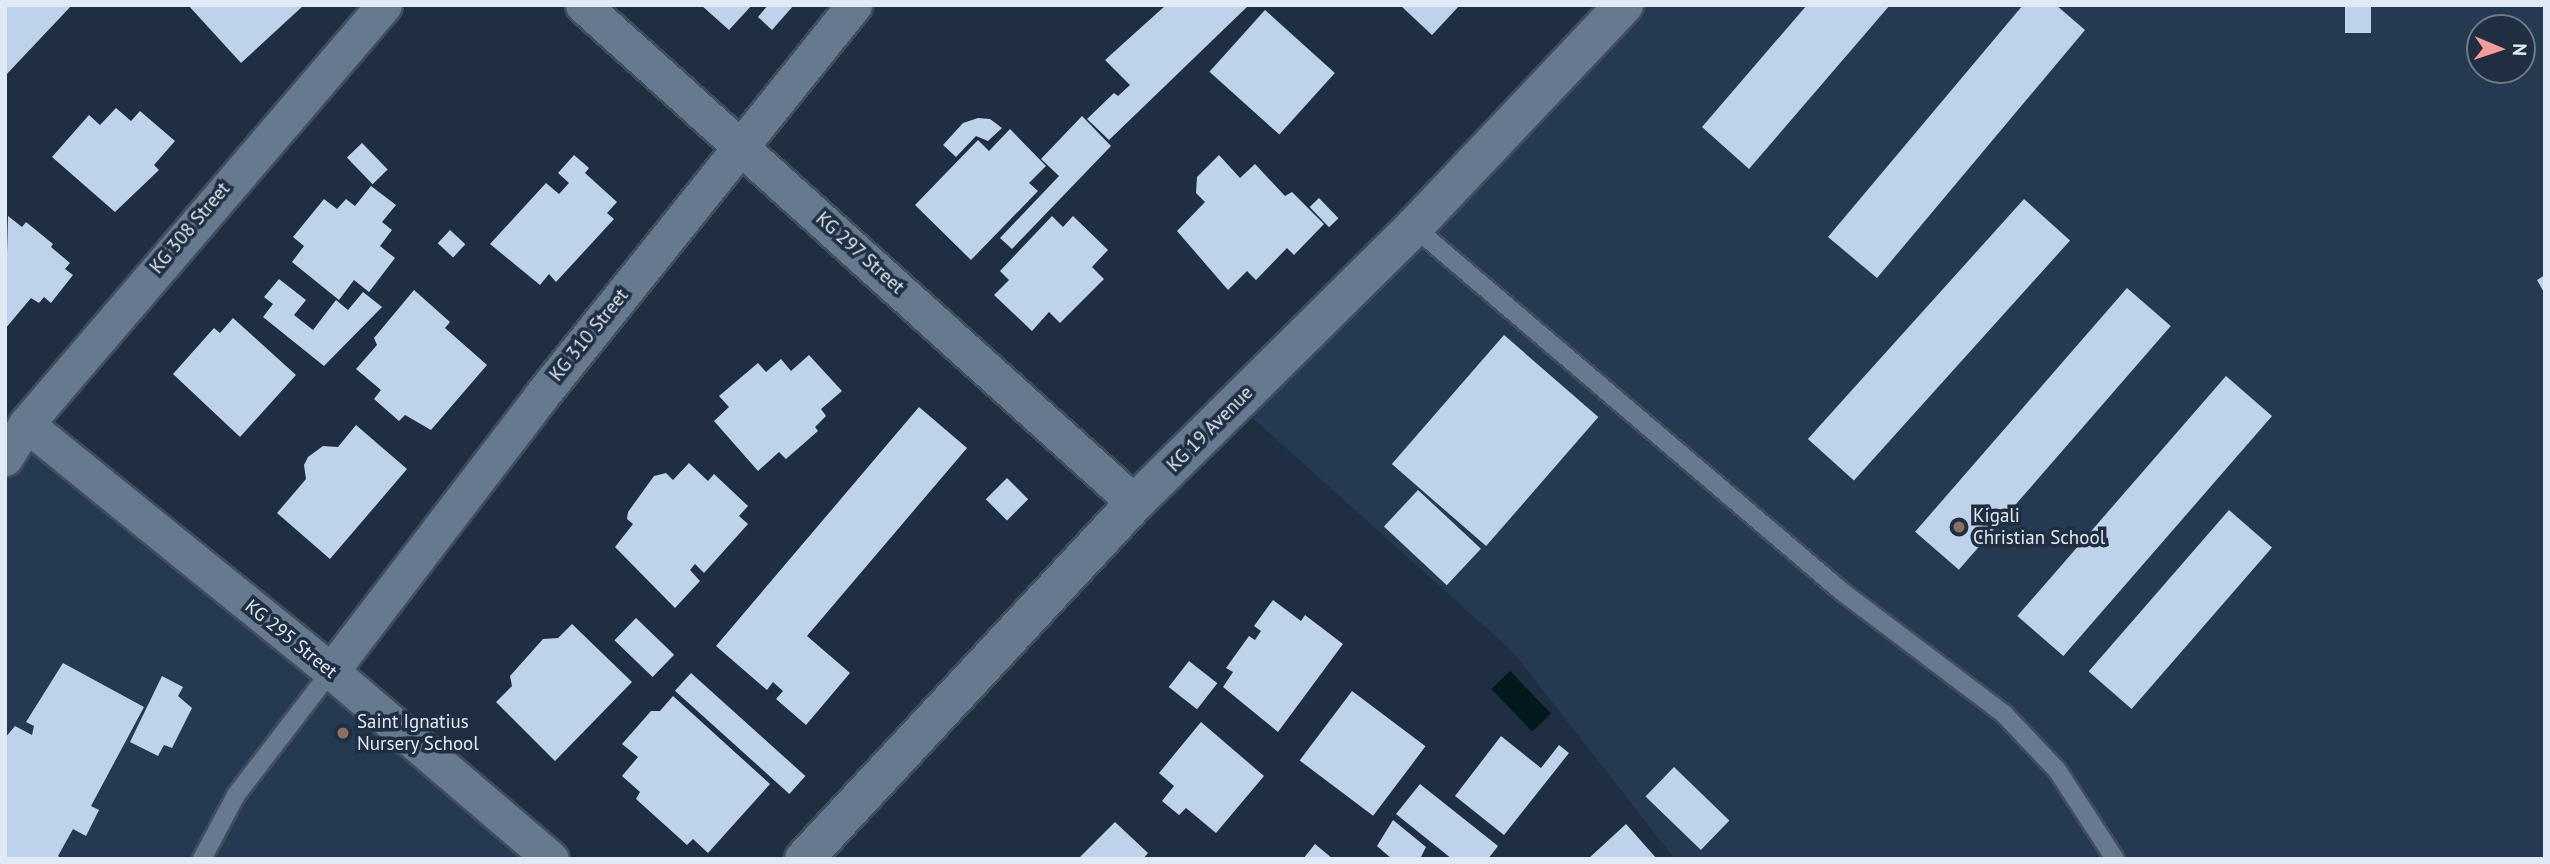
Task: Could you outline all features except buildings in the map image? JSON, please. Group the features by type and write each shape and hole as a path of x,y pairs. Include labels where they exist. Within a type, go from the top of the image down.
{"main road":[{"name":"KG 19 Avenue","path":"804,859 1135,503 1414,227 1623,5"}],"street":[{"name":"KG 308 Street","path":"5,458 26,424 384,5"},
{"name":"KG 297 Street","path":"583,5 741,144 1135,503"},
{"name":"KG 310 Street","path":"331,671 741,144 854,5"},
{"name":"KG 295 Street","path":"26,424 331,671 551,859"}],"lane":[{"path":"1414,227 1840,590 2004,714 2057,770 2115,859"},
{"path":"202,859 236,795 331,671"}],"shaded area":[{"name":"Kigali Christian School","path":"1620,5 2545,5 2545,859 1675,859 1512,651 1236,403"},
{"path":"26,424 550,859 5,859 5,459"},
{"path":"1510,671 1551,713 1532,732 1491,689"}],"place":[{"name":"Kigali Christian School","path":"1959,527"},
{"name":"Saint Ignatius Nursery School","path":"343,733"}]}
